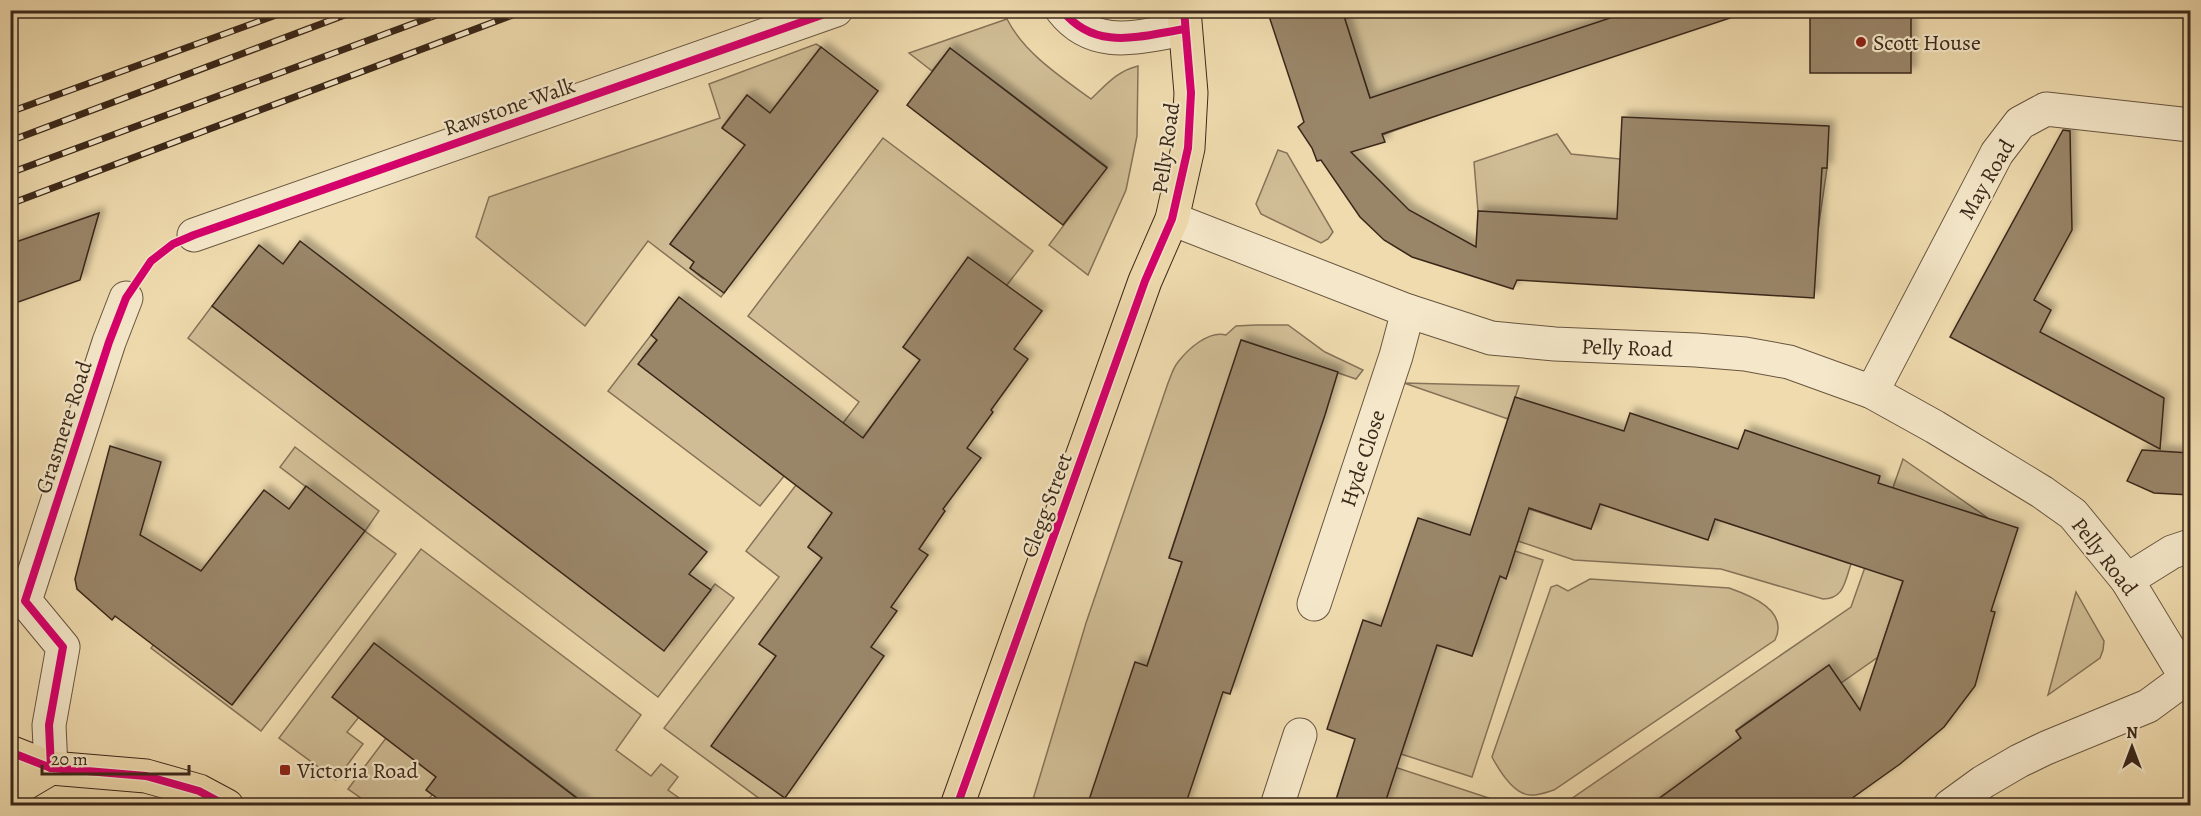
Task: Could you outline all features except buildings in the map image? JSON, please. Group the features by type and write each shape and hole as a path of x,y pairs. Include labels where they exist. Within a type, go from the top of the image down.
{"main road":[{"name":"Pelly Road","path":"1172,219 1188,137 1191,93 1184,20"},
{"name":"Clegg Street","path":"957,806 1145,281 1172,219"},
{"path":"10,752 51,768 146,776 206,801"},
{"path":"10,789 19,787 51,768"}],"street":[{"name":"Rawstone Walk","path":"194,235 836,10"},
{"path":"1062,10 1070,20 1092,33 1112,39 1184,20"},
{"name":"May Road","path":"1872,392 1997,153 2020,123 2046,110 2190,125"},
{"name":"Pelly Road","path":"1172,219 1408,311 1491,338 1555,344 1745,354 1789,362 1872,392 1945,433 2042,492 2073,514 2127,580 2188,681"},
{"name":"Grasmere Road","path":"51,768 49,725 63,647 18,596 126,298"},
{"name":"Hyde Close","path":"1314,604 1396,356 1408,311"},
{"path":"2127,580 2172,552 2190,546"},
{"path":"1950,806 1983,782 2019,761 2148,706 2188,681"},
{"path":"1277,806 1300,735"}],"shaded area":[{"path":"1368,10 1634,11 1427,79 1438,115 1382,135 1345,19"},
{"path":"1007,19 1023,43 1033,53 1091,99 1118,75 1138,66 1137,136 1126,190 1088,275 1049,245 1107,167 950,48 932,71 909,53"},
{"path":"816,44 821,47 770,113 747,95 722,127 745,145 670,244 694,262 690,268 703,279 708,273 727,289 721,297 648,241 585,326 476,237 489,197 720,118 709,84"},
{"path":"1557,134 1571,154 1620,159 1827,168 1818,230 1478,211 1474,162"},
{"path":"883,138 1033,251 1007,285 903,347 920,360 856,447 872,459 808,547 822,558 759,644 776,656 712,745 794,805 768,805 664,728 779,577 746,551 859,402 748,316"},
{"path":"1278,150 1287,153 1333,232 1321,243 1261,214 1256,204"},
{"path":"212,306 664,650 715,584 734,598 658,697 188,338"},
{"path":"1288,325 1325,352 1363,370 1356,379 1242,340 1169,557 1182,562 1147,666 1087,805 1031,806 1086,623 1173,369 1187,352 1206,338 1219,334 1226,335 1236,326"},
{"path":"651,335 657,340 639,363 785,475 760,506 608,391"},
{"path":"1404,383 1519,386 1508,419"},
{"path":"295,447 379,511 365,531 396,554 261,731 151,648 165,630 173,660 233,704 364,531 280,467"},
{"path":"1903,459 1988,518 1929,500 1878,657 1841,683 1829,665 1736,730 1742,740 1649,805 1557,806 1565,803 1851,607"},
{"path":"1510,503 1591,529 1600,504 1715,519 1851,564 1840,592 1823,599 1721,569 1574,560 1474,526"},
{"path":"421,549 641,715 616,750 651,776 661,764 678,777 668,790 689,805 587,805 374,643 333,697 359,717 347,732 363,744 336,780 279,738"},
{"path":"1515,551 1543,560 1472,777 1401,754 1437,645 1472,656 1499,576 1506,578"},
{"path":"1590,579 1729,588 1748,595 1766,606 1777,621 1778,630 1775,640 1554,790 1536,795 1524,794 1512,786 1492,757 1551,587 1557,585 1568,591"},
{"path":"2076,592 2104,641 2103,650 2100,658 2048,695"},
{"path":"386,738 436,777 432,795 424,805 371,805 348,789"},
{"path":"1352,753 1510,805 1409,805 1341,784"}],"railway":[{"path":"10,112 290,10"},
{"path":"10,141 358,10"},
{"path":"10,173 450,10"},
{"path":"10,204 526,10"}],"cycle path":[{"path":"51,768 49,725 63,647 25,601 109,342 126,298 151,261 173,244 194,235 836,10"},
{"path":"1062,10 1075,23 1089,32 1104,36 1135,37 1185,29"},
{"path":"957,806 1145,281 1172,219 1188,148 1191,93 1184,10"},
{"path":"10,752 51,768 146,776 199,791 227,806"}],"place":[{"name":"Scott House","path":"1861,42"},
{"name":"Victoria Road","path":"285,770"}]}
